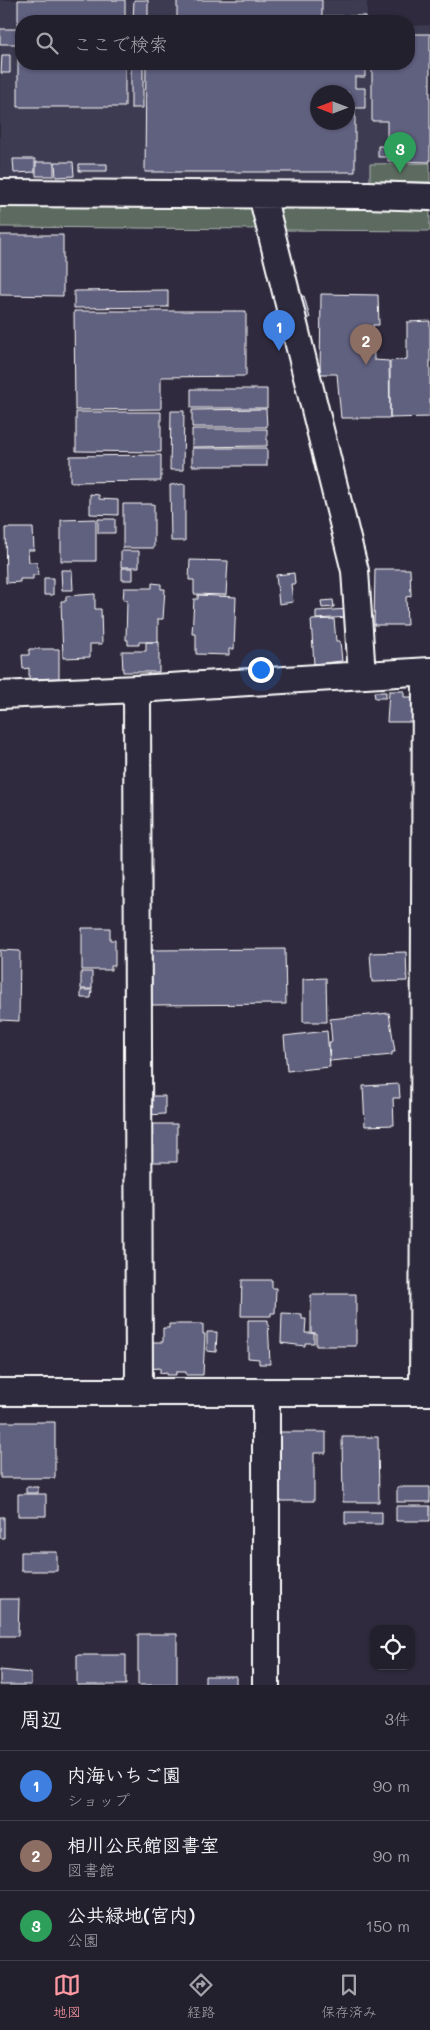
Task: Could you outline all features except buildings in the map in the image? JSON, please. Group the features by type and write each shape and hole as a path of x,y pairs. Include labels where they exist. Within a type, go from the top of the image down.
{"street":[{"path":"0,193 430,196"},
{"path":"262,195 356,572 362,675"},
{"path":"0,695 428,672 427,1392 266,1400 139,1392 0,1392"},
{"path":"137,689 139,1392"},
{"path":"266,1400 266,1685"}],"shaded area":[{"path":"0,0 367,0 367,15 15,15 15,70 415,70 415,26 430,25 430,183 0,179"}],"green space":[{"path":"430,163 430,182 370,181 370,164"},
{"path":"281,203 430,206 430,231 278,230 277,209"},
{"path":"0,206 259,206 263,229 0,227"}],"place":[{"name":"公共緑地(宮内)","path":"400,173"},
{"name":"内海いちご園","path":"279,351"},
{"name":"相川公民館図書室","path":"366,365"}]}
